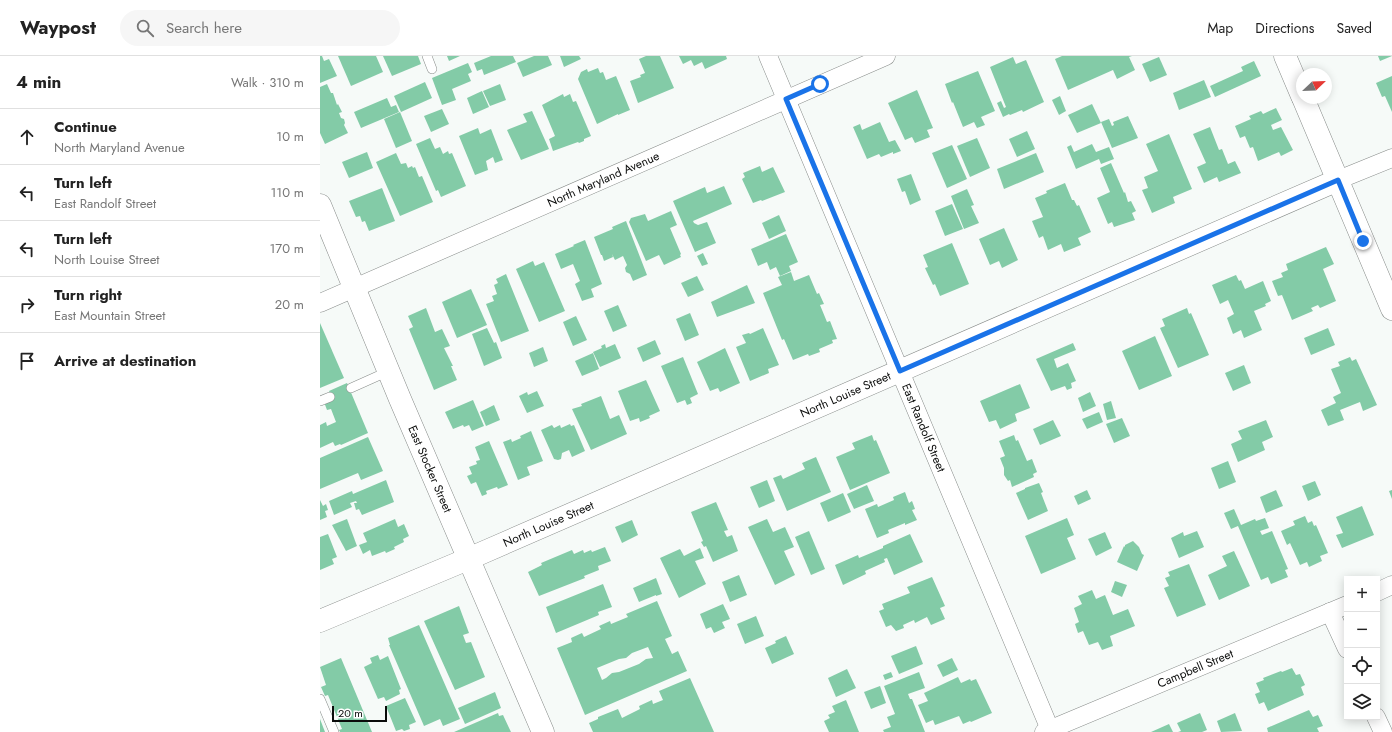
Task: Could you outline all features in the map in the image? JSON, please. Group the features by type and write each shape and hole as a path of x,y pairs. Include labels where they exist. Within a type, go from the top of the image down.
{"street":[{"name":"East Randolf Street","path":"768,56 1049,731"},
{"name":"North Maryland Avenue","path":"320,303 886,56"},
{"path":"1285,56 1296,83"},
{"path":"1305,104 1392,309"},
{"name":"North Louise Street","path":"320,621 468,559 1338,180 1392,158"},
{"name":"East Stocker Street","path":"320,205 468,559 543,732"},
{"path":"1380,591 1392,585"},
{"name":"Campbell Street","path":"1049,731 1344,606"},
{"path":"1330,612 1347,648"},
{"path":"1377,720 1383,732"}],"lane":[{"path":"427,56 432,69"},
{"path":"351,388 389,371"},
{"path":"320,401 330,397"},
{"path":"320,699 334,732"}],"building":[{"path":"320,56 322,56 324,61 329,59 337,76 320,83"},
{"path":"338,56 376,56 383,72 351,86"},
{"path":"383,56 418,56 421,64 392,76"},
{"path":"447,56 460,56 449,61"},
{"path":"491,56 513,56 516,62 484,75 482,69 477,71 474,63"},
{"path":"534,56 548,56 552,65 523,77 517,63"},
{"path":"560,56 579,56 581,59 564,67"},
{"path":"646,56 660,56 674,88 638,103 630,81 641,77 640,75 645,73 639,59"},
{"path":"679,56 726,56 727,59 705,69 702,62 694,66 691,60 683,64"},
{"path":"1062,56 1132,56 1129,57 1135,70 1117,79 1113,70 1068,90 1055,59"},
{"path":"1378,56 1392,56 1380,61"},
{"path":"1013,57 1016,64 1026,60 1044,102 1023,112 1022,110 1003,117 997,103 1001,101 1004,108 1006,107 990,67"},
{"path":"1159,57 1167,75 1150,82 1142,64"},
{"path":"1254,61 1261,76 1215,97 1210,86 1243,71 1241,67"},
{"path":"468,63 472,72 468,74 471,81 452,89 456,100 442,105 432,78"},
{"path":"598,68 600,73 603,72 606,80 616,76 630,110 597,124 578,79 581,72 587,69 588,72"},
{"path":"978,71 995,111 981,117 985,125 977,128 974,122 963,127 945,84"},
{"path":"1392,76 1392,112 1385,96 1382,97 1376,83"},
{"path":"1204,80 1211,97 1179,110 1173,93"},
{"path":"425,82 432,98 401,112 394,96"},
{"path":"327,84 342,112 339,113 341,118 344,119 344,125 348,133 325,144 320,133 320,87"},
{"path":"500,84 506,100 490,106 483,91"},
{"path":"917,90 933,128 927,130 930,137 915,143 912,137 905,140 888,103"},
{"path":"482,91 489,107 473,114 467,98"},
{"path":"563,94 564,97 570,94 573,102 576,101 591,136 579,143 578,142 553,151 549,139 555,136 542,105"},
{"path":"1060,96 1066,111 1059,115 1052,100"},
{"path":"387,98 391,107 396,105 399,112 361,128 354,112"},
{"path":"1092,104 1101,123 1077,133 1068,115"},
{"path":"1276,108 1282,120 1271,125 1273,130 1281,127 1293,150 1281,156 1279,152 1258,161 1253,147 1250,148 1245,136 1240,138 1235,126 1251,119 1249,116 1261,111 1263,114"},
{"path":"442,109 449,124 431,132 424,116"},
{"path":"532,111 549,149 521,160 507,130 527,122 523,114"},
{"path":"400,112 412,141 396,148 384,119"},
{"path":"1128,116 1138,138 1112,148 1101,122 1109,119 1112,126 1114,125 1113,122"},
{"path":"880,122 889,142 895,140 901,151 893,154 893,152 881,157 879,154 867,159 853,127 860,124 862,130"},
{"path":"1210,127 1219,150 1222,149 1228,164 1235,161 1241,173 1219,182 1217,177 1204,183 1197,167 1206,163 1193,134"},
{"path":"478,128 480,134 491,129 503,160 495,163 493,157 486,161 488,170 475,175 459,136"},
{"path":"1027,131 1035,149 1017,157 1009,139"},
{"path":"1169,134 1192,189 1173,197 1175,203 1152,213 1142,190 1148,188 1144,177 1158,171 1146,144"},
{"path":"430,138 435,149 440,147 443,154 448,151 449,154 452,153 466,186 441,197 438,190 436,191 416,144"},
{"path":"977,138 990,168 970,177 957,146"},
{"path":"1092,144 1096,152 1109,147 1114,159 1101,164 1099,159 1076,169 1067,147 1071,145 1074,152"},
{"path":"952,145 967,179 947,188 932,153"},
{"path":"367,152 373,168 349,178 342,162"},
{"path":"396,153 401,164 406,163 408,168 412,166 413,168 415,167 419,177 422,176 433,202 400,216 376,162"},
{"path":"1036,153 1044,172 1004,189 997,169"},
{"path":"1111,163 1124,193 1125,192 1128,202 1131,201 1136,211 1132,213 1135,220 1114,227 1112,222 1108,224 1097,198 1110,192 1100,168"},
{"path":"760,166 762,172 773,167 785,192 753,203 742,179 745,177 743,173"},
{"path":"911,174 921,200 910,205 905,191 902,192 897,179"},
{"path":"1065,183 1072,200 1074,200 1077,206 1079,205 1091,232 1078,238 1081,245 1064,252 1061,244 1048,250 1043,236 1039,238 1032,221 1043,217 1035,198 1047,193 1046,191"},
{"path":"724,186 732,204 693,221 698,225 707,222 716,243 695,252 673,201 705,187 707,193"},
{"path":"382,188 395,221 369,231 365,221 362,222 360,216 356,217 349,201"},
{"path":"967,189 974,205 971,206 979,223 964,229 951,196"},
{"path":"952,204 963,229 945,236 935,211"},
{"path":"671,211 677,225 670,228 681,257 664,265 659,255 646,261 629,222 631,218 645,214 648,221"},
{"path":"779,215 786,231 769,239 762,223"},
{"path":"626,221 647,275 633,281 630,274 626,272 625,268 627,265 623,256 615,260 612,254 613,257 604,261 594,237 613,229 612,227"},
{"path":"1004,228 1018,260 1002,268 999,261 990,265 979,239"},
{"path":"786,234 798,262 789,266 791,271 780,276 776,267 770,270 767,262 758,266 751,249"},
{"path":"585,240 602,284 591,289 594,297 582,301 575,284 580,281 573,264 561,269 555,254"},
{"path":"952,243 969,284 940,296 935,284 933,285 925,268 928,267 923,255"},
{"path":"1326,247 1334,264 1323,269 1336,301 1320,308 1318,305 1311,308 1313,311 1292,320 1282,295 1278,296 1272,281 1283,277 1281,273 1288,270 1286,264"},
{"path":"703,253 708,264 702,266 697,256"},
{"path":"533,261 535,266 544,262 565,311 539,322 516,269"},
{"path":"791,272 794,281 809,275 817,294 819,293 824,304 820,305 827,322 830,321 837,339 832,340 833,343 819,349 820,352 809,356 808,354 793,360 784,339 782,340 763,293 782,285 778,277"},
{"path":"506,274 529,331 501,342 486,304 494,301 492,296 497,294 494,285 498,283 496,279"},
{"path":"1236,275 1239,281 1241,280 1245,289 1263,281 1271,301 1265,304 1266,306 1254,311 1262,330 1244,338 1241,330 1233,334 1227,318 1234,314 1228,300 1220,304 1212,285"},
{"path":"697,276 704,290 688,297 681,283"},
{"path":"747,285 755,303 717,317 711,302"},
{"path":"471,289 487,325 457,338 442,302"},
{"path":"618,305 627,326 613,332 604,311"},
{"path":"426,308 435,332 442,329 450,346 444,348 453,366 451,366 457,380 434,390 409,329 413,327 408,316"},
{"path":"1187,308 1189,314 1191,313 1209,355 1178,368 1160,328 1165,326 1162,319"},
{"path":"690,313 699,335 685,341 676,319"},
{"path":"576,316 587,340 573,346 563,322"},
{"path":"320,323 344,378 320,388"},
{"path":"487,328 494,343 496,342 502,358 484,366 472,334"},
{"path":"763,328 779,365 768,369 769,373 750,381 736,347 746,343 742,335 750,334"},
{"path":"1328,328 1335,345 1311,355 1304,338"},
{"path":"1155,336 1172,376 1139,390 1122,351"},
{"path":"655,340 661,354 643,362 637,348"},
{"path":"1073,343 1076,350 1054,359 1057,368 1068,363 1076,381 1071,383 1072,388 1067,390 1065,386 1051,391 1036,359"},
{"path":"605,344 606,348 615,344 621,358 600,367 593,352 602,348 601,346"},
{"path":"543,347 548,361 534,367 529,353"},
{"path":"725,348 740,383 720,392 718,388 710,391 697,362"},
{"path":"593,353 599,369 582,376 575,361"},
{"path":"683,357 698,394 690,398 692,403 687,405 685,400 677,403 661,366"},
{"path":"1350,357 1352,361 1356,359 1377,405 1363,411 1360,402 1340,410 1344,420 1328,426 1321,410 1336,403 1333,397 1341,393 1331,369 1340,366 1338,362"},
{"path":"1244,365 1251,383 1233,391 1225,373"},
{"path":"646,380 660,411 649,416 650,418 640,422 639,418 630,421 618,391"},
{"path":"347,383 368,433 341,445 335,446 333,442 320,448 320,425 326,422 327,426 336,422 331,409 327,410 324,402 332,399 329,391"},
{"path":"1020,384 1030,408 1015,414 1017,421 1000,429 996,420 989,422 980,401"},
{"path":"537,391 544,406 527,413 519,396 527,392 528,395"},
{"path":"1090,392 1096,406 1083,412 1078,398"},
{"path":"601,396 610,419 619,415 627,434 591,450 572,409 582,406 581,404"},
{"path":"473,400 484,426 472,431 469,425 464,427 463,425 453,429 445,412"},
{"path":"1111,401 1116,418 1107,420 1103,404"},
{"path":"494,405 500,420 486,426 480,412"},
{"path":"1099,412 1103,422 1087,429 1082,419"},
{"path":"1122,418 1130,436 1114,443 1106,424"},
{"path":"1053,420 1061,436 1040,445 1033,429"},
{"path":"1266,420 1273,437 1262,442 1265,450 1238,462 1231,444 1242,439 1238,431"},
{"path":"570,424 571,426 574,425 585,451 572,457 569,450 562,453 561,459 554,459 541,430 552,425 554,428 560,425 561,428"},
{"path":"531,431 543,461 527,467 530,475 518,480 503,442 511,439 512,442"},
{"path":"872,435 874,441 876,440 890,473 850,490 836,457 855,449 852,443"},
{"path":"1014,435 1016,441 1018,440 1027,461 1032,459 1037,472 1033,474 1034,477 1012,487 1010,480 1008,481 1004,475 1004,468 1000,458 1005,456 999,441"},
{"path":"368,437 383,471 361,480 358,473 320,489 320,458"},
{"path":"489,441 508,485 498,489 497,487 486,491 487,494 482,496 476,482 471,484 467,476 472,474 469,467 477,464 476,461 480,460 475,447"},
{"path":"816,457 831,492 787,511 773,478 781,475 783,479 805,469 802,463"},
{"path":"1228,461 1236,482 1219,489 1211,468"},
{"path":"386,480 394,502 362,515 359,509 356,510 354,503 357,503 356,501 350,503 352,507 334,515 329,501 352,491 353,494"},
{"path":"767,480 775,501 759,508 750,487"},
{"path":"1315,481 1321,495 1308,501 1302,486"},
{"path":"1039,483 1048,511 1028,520 1016,493"},
{"path":"867,485 874,501 854,509 847,494"},
{"path":"1087,490 1091,499 1078,505 1074,496"},
{"path":"1276,490 1283,506 1266,513 1260,497"},
{"path":"1392,490 1392,499 1389,491"},
{"path":"905,492 909,503 912,501 915,509 912,510 917,520 888,530 889,533 877,538 865,509 877,504 878,507 894,500 893,497"},
{"path":"843,493 851,512 828,522 820,503"},
{"path":"320,500 323,506 326,504 328,510 325,511 327,517 320,520"},
{"path":"716,502 728,530 724,531 727,537 732,535 738,551 713,562 706,546 704,547 701,542 703,541 691,512"},
{"path":"1362,506 1374,535 1342,548 1336,535 1343,533 1336,517"},
{"path":"1234,509 1241,525 1255,519 1256,521 1265,518 1269,528 1260,531 1262,535 1272,531 1288,569 1285,570 1288,577 1271,584 1268,577 1261,580 1238,526 1231,529 1224,513"},
{"path":"1305,516 1308,523 1312,521 1314,526 1316,525 1328,553 1320,556 1322,561 1309,567 1307,562 1300,565 1290,543 1287,545 1281,531 1295,525 1293,521"},
{"path":"1067,518 1074,535 1067,538 1076,559 1041,574 1025,536"},
{"path":"347,519 357,546 346,551 332,525"},
{"path":"395,519 398,527 404,524 409,536 403,539 404,542 394,547 395,549 386,553 385,551 372,556 370,550 363,554 359,545 367,542 363,533"},
{"path":"767,519 773,532 785,527 794,547 784,551 795,575 775,585 748,527"},
{"path":"632,520 638,535 622,543 615,527"},
{"path":"809,531 825,569 811,575 795,537"},
{"path":"1197,531 1204,547 1179,558 1171,538 1183,532 1184,536"},
{"path":"1105,532 1112,548 1096,556 1088,539"},
{"path":"328,534 337,557 332,559 334,564 320,570 320,537"},
{"path":"910,534 923,562 894,575 887,558 884,559 885,562 865,571 866,574 843,585 835,565 858,555 859,558"},
{"path":"1133,541 1144,555 1137,571 1117,562 1124,546 1125,547 1125,545"},
{"path":"605,547 611,561 598,566 599,570 584,576 585,578 539,596 528,572 542,565 541,563 572,550 574,554 583,550 584,553 591,550 592,552"},
{"path":"700,548 704,558 695,561 706,584 679,598 660,558 680,549 684,556"},
{"path":"1234,551 1250,586 1219,600 1208,575 1227,566 1222,556"},
{"path":"1189,564 1206,605 1177,617 1164,588 1169,586 1165,578 1170,576 1168,572"},
{"path":"739,575 747,595 730,602 722,582"},
{"path":"932,577 945,606 940,608 945,619 931,625 927,617 915,623 914,620 903,625 904,628 896,631 891,625 886,627 879,611 884,609 882,604 910,593 907,587"},
{"path":"656,578 662,594 639,602 633,588"},
{"path":"1115,581 1127,585 1122,597 1111,592"},
{"path":"603,584 612,607 598,612 599,615 556,633 546,607"},
{"path":"1092,590 1096,599 1105,595 1113,615 1128,609 1135,626 1110,636 1113,646 1102,650 1098,642 1089,645 1083,631 1078,633 1075,624 1079,622 1074,608 1082,604 1078,596"},
{"path":"657,601 672,636 665,639 672,654 678,651 687,671 585,715 557,648 572,642 571,638 582,633 584,637 601,629 599,626 610,621 611,624 628,617 626,614","holes":["648,647 653,658 646,659 639,664 619,672 612,673 602,680 597,668 619,659 626,658 632,653"]},
{"path":"723,604 730,619 722,622 725,628 714,633 711,627 706,629 700,614"},
{"path":"459,606 469,633 463,635 466,643 471,642 485,677 455,690 424,621"},
{"path":"756,616 764,636 745,644 737,624"},
{"path":"419,625 460,719 443,726 440,719 424,726 389,645 388,638"},
{"path":"786,636 794,654 772,664 765,648"},
{"path":"916,646 923,664 899,674 891,656"},
{"path":"378,655 380,660 388,656 401,689 399,690 400,694 386,701 384,697 378,699 364,667 372,663 370,658"},
{"path":"341,658 372,732 340,732 339,730 342,729 328,695 325,696 321,687 326,685 320,667"},
{"path":"952,658 958,670 943,677 937,665"},
{"path":"1292,668 1296,675 1300,674 1305,685 1301,687 1304,695 1268,711 1264,702 1259,704 1255,694 1260,692 1256,683 1264,680 1263,678"},
{"path":"847,669 856,688 836,697 828,678"},
{"path":"891,672 893,677 885,680 883,675"},
{"path":"919,672 925,688 908,694 910,699 912,699 925,732 884,732 883,730 891,727 887,717 895,714 884,686"},
{"path":"958,677 961,683 970,679 971,681 976,679 992,713 963,724 959,716 935,725 933,720 926,723 918,705 928,701 924,693"},
{"path":"690,678 714,732 593,732 589,723 598,719 598,717 618,709 622,718 640,709 639,706 652,700 653,704 663,700 659,691"},
{"path":"880,686 886,703 871,709 864,692"},
{"path":"495,692 501,708 465,724 458,708"},
{"path":"405,698 416,722 409,725 410,729 396,731 386,706"},
{"path":"846,700 859,732 829,732 824,721 830,718 828,715 835,712 832,706"},
{"path":"1309,710 1313,717 1318,715 1323,726 1317,728 1319,732 1268,732 1267,728"},
{"path":"498,713 499,716 503,715 511,732 454,732"},
{"path":"1200,713 1207,730 1202,732 1178,732 1181,731 1177,723"},
{"path":"1235,713 1242,731 1221,732 1217,721"},
{"path":"320,719 325,732 320,732"},
{"path":"1169,724 1173,732 1151,732"}],"route":[{"path":"820,84 786,99 900,371 1338,180 1363,241"}]}
